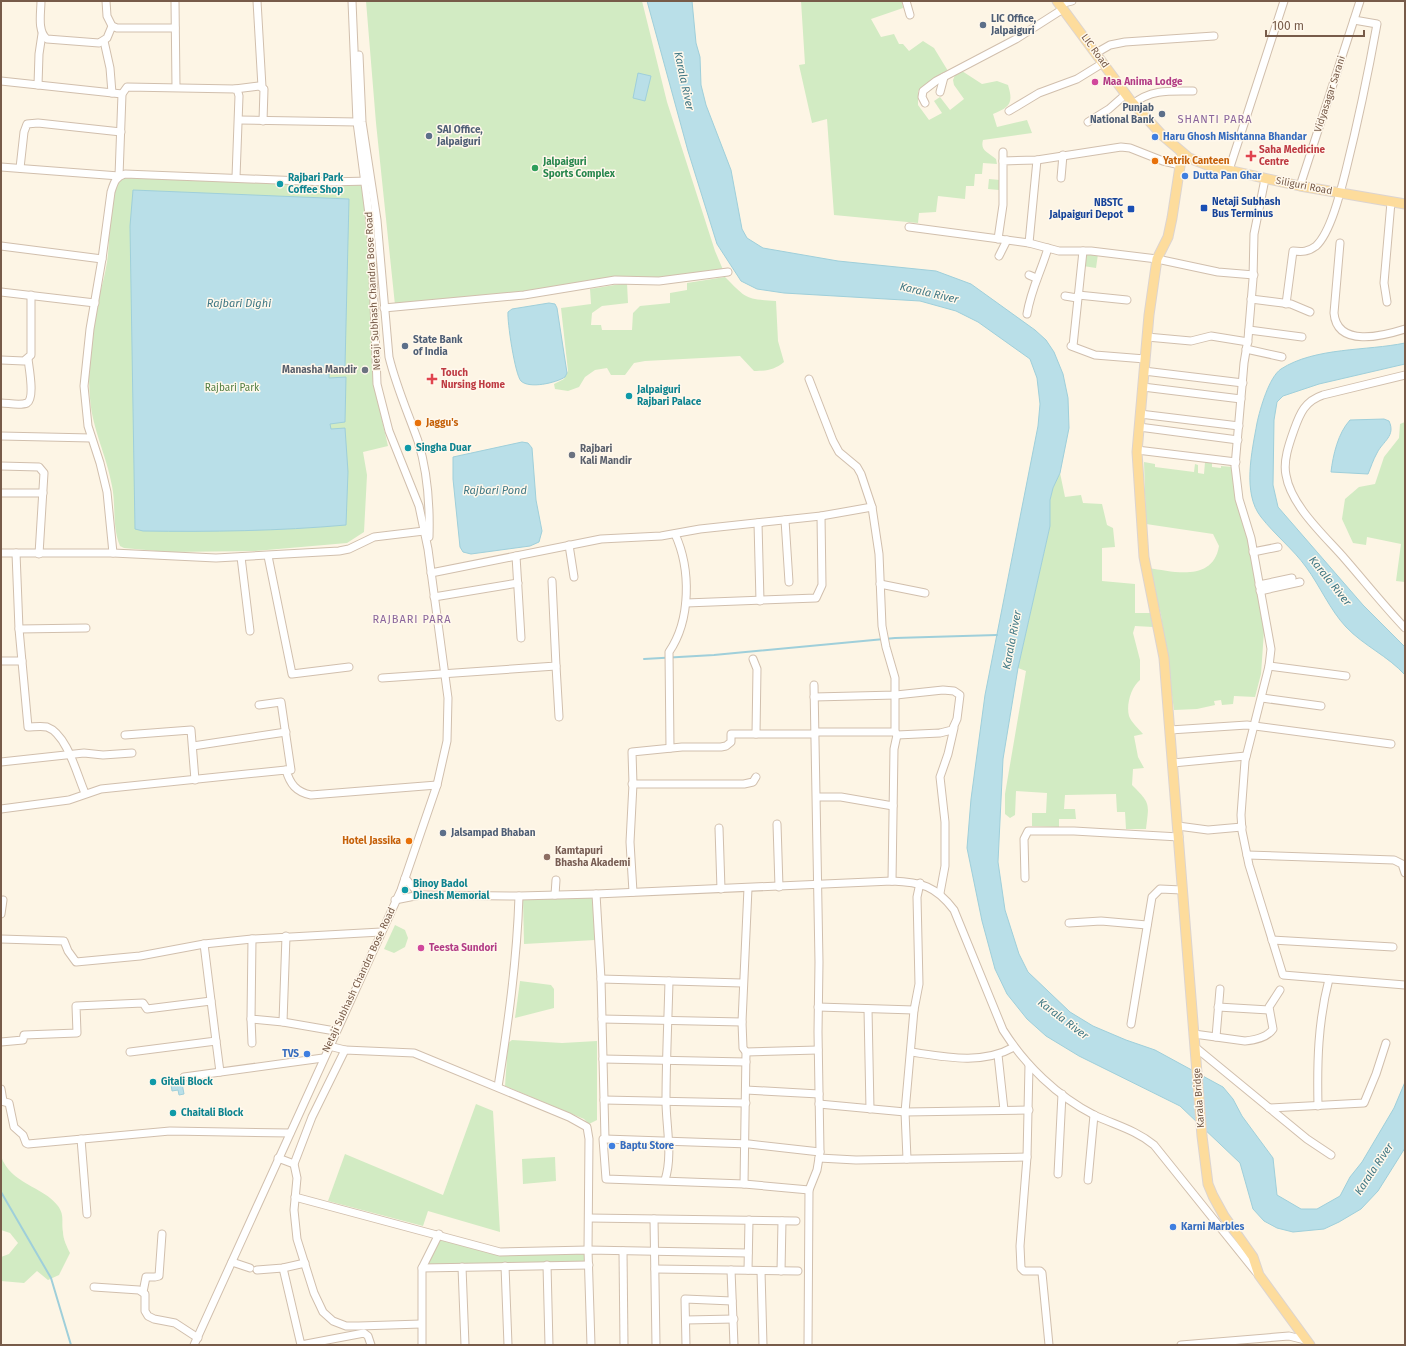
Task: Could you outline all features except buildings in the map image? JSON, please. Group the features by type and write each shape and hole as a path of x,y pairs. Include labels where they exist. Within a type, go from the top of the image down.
{"main road":[{"name":"LIC Road","path":"1060,5 1133,104 1156,130 1182,153"},
{"name":"Siliguri Road","path":"1182,153 1198,162 1265,179 1340,194 1405,204"},
{"name":"Karala Bridge","path":"1182,153 1168,237 1157,259 1147,336 1137,450 1144,558 1164,651 1202,1136 1208,1184 1224,1216 1253,1257 1259,1276 1308,1342"}],"street":[{"path":"38,85 39,54 42,34 41,1"},
{"path":"106,1 107,16 112,26 117,28 175,28"},
{"path":"175,1 176,87"},
{"path":"257,1 262,86 265,92 262,121"},
{"name":"Netaji Subhash Chandra Bose Road","path":"352,1 357,122 367,182 377,220 389,357 394,378 417,440 426,477 430,511 428,549"},
{"name":"Netaji Subhash Chandra Bose Road","path":"194,1345 405,878 437,785 448,728 445,674 428,549 419,506 388,431 377,384 370,222 362,122 356,1"},
{"path":"906,1 910,15"},
{"path":"925,103 922,96 923,91 944,77 1016,39 1060,5 1072,1"},
{"path":"1229,170 1284,1"},
{"name":"Vidyasagar Sarani","path":"1300,186 1360,1"},
{"path":"1286,304 1293,251 1308,251 1319,242 1332,218 1340,194 1363,104 1377,24 1354,20"},
{"path":"112,26 104,41 110,68 112,93"},
{"path":"42,34 47,39 53,41 92,43 104,41"},
{"path":"1096,53 1117,43 1214,36"},
{"path":"1009,111 1039,93 1077,79 1103,63"},
{"path":"940,92 944,77"},
{"path":"1,81 122,94"},
{"path":"113,553 107,492 86,418 84,386 90,328 102,259 111,192 114,181 119,176 122,94 127,86 235,89 262,86"},
{"path":"235,89 238,89 239,96 236,177"},
{"path":"1133,104 1144,96 1153,92 1193,91"},
{"path":"1088,122 1109,109 1126,94"},
{"path":"239,120 357,122"},
{"path":"20,168 24,132 27,124 38,123 121,132"},
{"path":"1003,161 1037,160 1063,154 1126,147 1163,161 1180,165"},
{"path":"998,239 1003,205 1003,152"},
{"path":"1061,178 1063,154"},
{"path":"1029,243 1037,160"},
{"path":"1,166 119,176 125,174 367,182"},
{"path":"1265,179 1255,227 1254,275 1242,383 1236,480 1239,499 1251,538 1270,641 1269,666 1246,756 1242,788 1242,828 1247,855 1284,976 1405,985"},
{"path":"1386,302 1384,283 1391,202"},
{"path":"909,227 1029,243 1059,251 1083,251 1157,259 1212,271 1254,275"},
{"path":"999,256 1008,240"},
{"path":"1340,243 1334,313 1340,328 1351,335 1367,337 1382,336 1405,329"},
{"path":"1,246 102,259"},
{"path":"1026,314 1031,289 1048,248"},
{"path":"1083,251 1072,346 1094,355 1145,359"},
{"path":"384,308 524,295 615,280 658,281 728,272"},
{"path":"1029,275 1036,278"},
{"path":"1,292 94,303"},
{"path":"1,403 19,404 27,402 30,399 31,393 28,359 32,352 31,295"},
{"path":"1065,296 1127,300"},
{"path":"1252,300 1299,306 1310,312"},
{"path":"1249,330 1302,337"},
{"path":"1147,336 1191,342 1211,336 1247,345 1282,358"},
{"path":"1,360 18,362 28,359"},
{"path":"1144,371 1242,383"},
{"path":"1405,376 1323,395 1306,404 1298,418 1288,451 1285,468 1288,484 1299,505 1405,628"},
{"path":"809,379 833,441 839,452 857,467 861,474 872,507 879,554 883,629 886,647 895,678 896,695 892,881"},
{"path":"1143,387 1241,399"},
{"path":"1140,414 1239,426"},
{"path":"1139,427 1238,440"},
{"path":"1,436 91,438"},
{"path":"1137,450 1236,462"},
{"path":"1,466 39,467 44,473 39,554"},
{"path":"1,493 43,494"},
{"path":"431,573 612,537 675,534 700,529 821,516 872,507"},
{"path":"686,603 810,599 819,595 822,586 821,516"},
{"path":"785,520 789,582"},
{"path":"758,523 760,601"},
{"path":"1,553 113,553 187,558 268,556 339,551 349,549 374,537 424,531"},
{"path":"670,748 669,652 677,640 686,603 684,565 680,545 675,534"},
{"path":"568,545 574,577"},
{"path":"1253,552 1278,548"},
{"path":"16,553 19,629 28,727 46,727 61,738 70,754 85,793"},
{"path":"268,556 292,674 348,667"},
{"path":"516,556 521,638"},
{"path":"241,557 250,631"},
{"path":"1260,588 1292,578"},
{"path":"552,581 559,717"},
{"path":"1260,588 1300,582"},
{"path":"434,597 518,583"},
{"path":"880,584 925,592"},
{"path":"19,629 86,628"},
{"path":"753,659 756,669 756,734"},
{"path":"1,661 22,661"},
{"path":"382,678 556,666"},
{"path":"1269,666 1346,676"},
{"path":"808,1345 807,1221 809,1190 816,1176 820,1155 817,797 814,685"},
{"path":"814,697 896,695 943,690 956,691 960,695 948,754 940,777 945,822 945,866 940,893"},
{"path":"1262,698 1321,706"},
{"path":"1,809 69,800 85,793 121,786 291,770 281,702 259,705"},
{"path":"1170,730 1234,724 1391,744"},
{"path":"633,892 630,842 632,752 685,747 721,748 730,744 731,734 940,733 954,728"},
{"path":"125,736 191,730 195,780"},
{"path":"193,746 286,732"},
{"path":"1,762 70,754 132,754"},
{"path":"1173,763 1246,756"},
{"path":"286,770 289,781 295,788 310,795 437,785"},
{"path":"632,784 744,784 753,782 756,777"},
{"path":"817,797 846,798 893,806"},
{"path":"777,824 779,887"},
{"path":"1178,826 1208,830 1242,828"},
{"path":"719,828 721,889"},
{"path":"1025,878 1024,839 1028,831 1074,831 1179,837"},
{"path":"1247,855 1394,860 1402,864 1404,873"},
{"path":"405,878 420,895"},
{"path":"555,895 556,880"},
{"path":"395,900 420,895 519,896 596,894 892,881 920,883 932,888 940,893 954,910 1003,1030 1014,1047 1029,1065 1062,1094 1094,1115 1133,1131 1154,1145 1259,1276"},
{"path":"907,1159 904,1112 914,1010 919,984 917,897 920,883"},
{"path":"744,1184 746,1052 744,1048 742,1022 742,983 748,888"},
{"path":"1132,1024 1151,901 1154,894 1160,890 1182,890"},
{"path":"596,894 601,979 606,1179 744,1184 809,1190"},
{"path":"498,1088 512,997 518,943 519,896"},
{"path":"1,914 3,900"},
{"path":"1069,923 1101,920 1147,925"},
{"path":"1,939 64,941 68,951 76,962 140,956 204,944 252,939 381,932"},
{"path":"283,1022 286,936"},
{"path":"252,939 252,1043"},
{"path":"1272,940 1393,946"},
{"path":"204,944 220,1072"},
{"path":"601,979 742,983"},
{"path":"1318,1106 1318,1039 1320,1017 1329,979"},
{"path":"666,1180 668,1173 666,1101 669,981"},
{"path":"1216,1037 1220,990"},
{"path":"1194,1034 1245,1041 1265,1036 1273,1030 1269,1010 1270,1004 1280,990"},
{"path":"1,1042 23,1040 24,1035 76,1033 76,1006 143,1003 148,1009 211,1002"},
{"path":"1218,1007 1269,1010"},
{"path":"818,1008 914,1010"},
{"path":"868,1009 870,1109"},
{"path":"251,1019 283,1022 335,1031"},
{"path":"602,1019 742,1022"},
{"path":"130,1052 216,1041"},
{"path":"1269,1108 1361,1104 1366,1101 1386,1043"},
{"path":"328,1046 345,1050 414,1053 583,1124 588,1129 588,1250 591,1345"},
{"path":"911,1052 973,1058 998,1055 1014,1047"},
{"path":"1195,1047 1307,1139 1331,1155"},
{"path":"345,1050 312,1117 294,1164 297,1178 294,1210 297,1239 320,1306 333,1322 346,1326 421,1324"},
{"path":"746,1052 818,1050"},
{"path":"998,1055 1004,1110"},
{"path":"184,1077 323,1058"},
{"path":"603,1059 746,1062"},
{"path":"1029,1065 1027,1157 1020,1246 1021,1268 1024,1271 1040,1271 1042,1273 1049,1345"},
{"path":"1,1088 2,1101 9,1103 14,1127 23,1136 26,1144 170,1131 290,1133"},
{"path":"746,1090 819,1094"},
{"path":"1058,1174 1062,1094"},
{"path":"604,1100 746,1103"},
{"path":"819,1104 904,1112 1029,1110"},
{"path":"1088,1180 1094,1115"},
{"path":"81,1139 87,1214"},
{"path":"589,1139 668,1140 745,1144 856,1160 1027,1157"},
{"path":"278,1158 294,1164"},
{"path":"295,1197 439,1234 500,1252 588,1250 748,1253"},
{"path":"589,1218 796,1221"},
{"path":"654,1219 656,1345"},
{"path":"748,1270 749,1220"},
{"path":"781,1271 782,1221"},
{"path":"162,1234 159,1276 146,1277 143,1292 145,1299 145,1311 148,1316 154,1319 175,1323 198,1338"},
{"path":"422,1345 422,1268 439,1234"},
{"path":"623,1251 624,1345"},
{"path":"232,1262 254,1269 283,1268 305,1263"},
{"path":"548,1265 549,1345"},
{"path":"422,1268 589,1265"},
{"path":"504,1266 508,1345"},
{"path":"462,1267 465,1345"},
{"path":"283,1268 301,1345 360,1333 367,1335 371,1345"},
{"path":"655,1269 798,1271"},
{"path":"731,1270 734,1345"},
{"path":"761,1271 763,1345"},
{"path":"94,1287 133,1288 143,1292"},
{"path":"686,1345 685,1299 732,1301"},
{"path":"686,1320 734,1320"},
{"path":"1289,1336 1294,1325"},
{"path":"1181,1345 1289,1336 1308,1342"}],"green space":[{"name":"Jalpaiguri Sports Complex","path":"366,1 642,1 667,102 715,251 724,272 659,279 568,284 567,287 539,292 395,305 376,123"},
{"path":"801,1 902,1 903,8 871,19 881,37 894,34 899,44 903,44 909,51 923,41 934,48 948,71 918,91 918,105 929,120 942,113 934,101 940,97 950,110 964,99 954,85 953,80 955,75 962,71 982,84 997,81 1008,85 1010,91 1009,104 993,114 997,127 1027,120 1032,133 983,140 982,144 984,149 996,159 997,164 983,163 982,174 975,174 974,186 966,186 965,199 938,196 936,212 919,213 918,223 834,215 827,119 812,123 799,65 805,64"},
{"name":"Rajbari Dighi","path":"134,176 359,184 362,186 372,284 374,385 388,446 363,452 367,475 364,532 347,543 255,551 168,552 124,548 120,546 115,524 110,475 91,409 89,389 89,358 92,328 107,262 114,193 116,185 120,180"},
{"path":"989,179 1000,180 999,190 988,189"},
{"path":"1085,254 1098,254 1096,268 1083,266"},
{"path":"725,277 738,290 747,296 758,300 776,301 778,341 784,362 777,367 770,370 754,371 740,356 645,361 634,363 625,375 611,375 607,368 595,370 585,377 579,387 568,391 555,389 554,384 564,379 568,371 561,308 591,304 590,289 627,283 628,303 602,306 592,313 591,325 601,325 602,330 632,330 633,313 640,306 670,303 670,293 687,290 687,283"},
{"path":"1405,422 1405,582 1396,581 1401,544 1367,537 1366,545 1353,543 1342,519 1345,499 1359,487 1375,484 1384,457 1399,438 1400,424"},
{"path":"1144,462 1155,464 1155,467 1194,472 1195,464 1198,465 1198,473 1204,474 1205,462 1212,463 1212,467 1233,467 1249,539 1264,631 1261,674 1255,697 1234,696 1233,704 1222,705 1221,700 1214,701 1215,705 1197,709 1174,710 1161,615 1149,568 1181,572 1201,570 1209,565 1215,557 1219,546 1213,534 1146,524"},
{"path":"1060,473 1065,497 1081,495 1083,503 1102,504 1107,525 1113,528 1115,547 1102,548 1102,581 1135,584 1135,613 1151,613 1153,627 1135,626 1133,633 1140,660 1140,680 1134,687 1130,696 1128,707 1130,718 1143,734 1134,736 1138,757 1144,768 1133,769 1132,785 1146,800 1148,814 1146,829 1126,829 1125,812 1117,812 1116,794 1065,795 1064,809 1075,809 1076,819 1059,819 1059,827 1032,826 1032,813 1046,813 1047,793 1016,791 1015,815 1010,818 1005,814 1005,794 1026,671 1018,668 1050,526 1050,500 1053,488"},
{"path":"594,895 595,940 524,944 523,899"},
{"path":"395,925 405,930 408,938 405,947 394,953 384,949"},
{"path":"520,981 551,985 554,989 554,1008 515,1018"},
{"path":"512,1040 562,1043 597,1041 597,1120 589,1124 584,1119 505,1086 508,1043"},
{"path":"476,1104 493,1111 500,1232 428,1211 423,1226 328,1201 345,1154 443,1195"},
{"path":"1,1156 5,1165 12,1173 19,1179 52,1199 58,1206 61,1213 65,1243 70,1253 59,1275 48,1280 37,1271 24,1283 1,1281 1,1257 9,1254 18,1243 10,1233 1,1230"},
{"path":"555,1157 556,1181 523,1184 522,1159"},
{"path":"439,1234 500,1252 588,1250 589,1265 422,1268"}],"water":[{"name":"Karala River","path":"647,1 692,1 696,43 700,57 701,85 706,105 731,170 742,229 747,238 763,248 838,261 936,271 971,284 1035,330 1046,340 1054,352 1063,374 1068,398 1069,428 1060,473 1053,488 1050,500 1050,526 1018,668 1003,759 998,862 1005,910 1019,954 1028,972 1070,1012 1093,1026 1155,1050 1223,1087 1233,1099 1242,1116 1273,1158 1277,1195 1301,1209 1317,1209 1340,1196 1350,1177 1362,1162 1394,1108 1405,1082 1405,1148 1378,1191 1361,1209 1339,1222 1324,1229 1293,1232 1277,1228 1264,1221 1253,1209 1240,1163 1180,1106 1079,1056 1046,1036 1027,1019 1007,994 995,969 982,921 967,848 971,799 985,695 1038,426 1040,404 1037,378 1030,359 978,322 956,311 920,301 784,293 757,289 741,281 717,244 688,151"},
{"path":"638,73 651,76 645,101 633,98"},
{"name":"Rajbari Dighi","path":"133,190 349,199 345,366 329,367 329,378 346,377 345,422 330,424 331,429 345,428 348,472 346,525 296,529 219,531 143,531 135,529 130,226"},
{"path":"549,303 555,304 557,308 567,373 565,377 549,383 530,385 521,381 516,369 510,336 508,312 512,309"},
{"name":"Karala River","path":"1405,343 1405,364 1319,384 1283,396 1277,402 1274,420 1273,485 1278,507 1363,605 1405,647 1405,675 1391,662 1360,640 1346,627 1335,613 1306,567 1261,517 1255,507 1252,496 1250,472 1260,410 1269,386 1281,369 1295,362 1325,353"},
{"path":"1384,419 1389,421 1391,426 1390,435 1377,453 1368,474 1331,472 1339,438 1350,420"},
{"name":"Rajbari Pond","path":"522,442 528,443 532,448 536,500 542,531 539,542 530,546 471,554 463,552 460,547 453,479 453,457"},
{"path":"182,1083 184,1094 179,1095 178,1090 172,1091 171,1084"}],"waterway":[{"path":"644,659 714,655 895,638 997,635"},
{"path":"1,1192 51,1278 71,1345"}],"place":[{"name":"LIC Office, Jalpaiguri","path":"983,25"},
{"name":"Maa Anima Lodge","path":"1095,82"},
{"name":"Punjab National Bank","path":"1162,114"},
{"name":"SAI Office, Jalpaiguri","path":"429,136"},
{"name":"Haru Ghosh Mishtanna Bhandar","path":"1155,137"},
{"name":"Saha Medicine Centre","path":"1251,156"},
{"name":"Yatrik Canteen","path":"1155,161"},
{"name":"Jalpaiguri Sports Complex","path":"535,168"},
{"name":"Dutta Pan Ghar","path":"1185,176"},
{"name":"Rajbari Park Coffee Shop","path":"280,184"},
{"name":"Netaji Subhash Bus Terminus","path":"1204,208"},
{"name":"NBSTC Jalpaiguri Depot","path":"1131,209"},
{"name":"State Bank of India","path":"405,346"},
{"name":"Manasha Mandir","path":"365,370"},
{"name":"Touch Nursing Home","path":"432,379"},
{"name":"Jalpaiguri Rajbari Palace","path":"629,396"},
{"name":"Jaggu's","path":"418,423"},
{"name":"Singha Duar","path":"408,448"},
{"name":"Rajbari Kali Mandir","path":"572,455"},
{"name":"Jalsampad Bhaban","path":"443,833"},
{"name":"Hotel Jassika","path":"409,841"},
{"name":"Kamtapuri Bhasha Akademi","path":"547,857"},
{"name":"Binoy Badol Dinesh Memorial","path":"405,890"},
{"name":"Teesta Sundori","path":"421,948"},
{"name":"TVS","path":"307,1054"},
{"name":"Gitali Block","path":"153,1082"},
{"name":"Chaitali Block","path":"173,1113"},
{"name":"Baptu Store","path":"612,1146"},
{"name":"Karni Marbles","path":"1173,1227"}],"district":[{"name":"SHANTI PARA","path":"1215,119"},
{"name":"RAJBARI PARA","path":"412,619"}],"park label":[{"name":"Rajbari Park","path":"232,388"}]}
